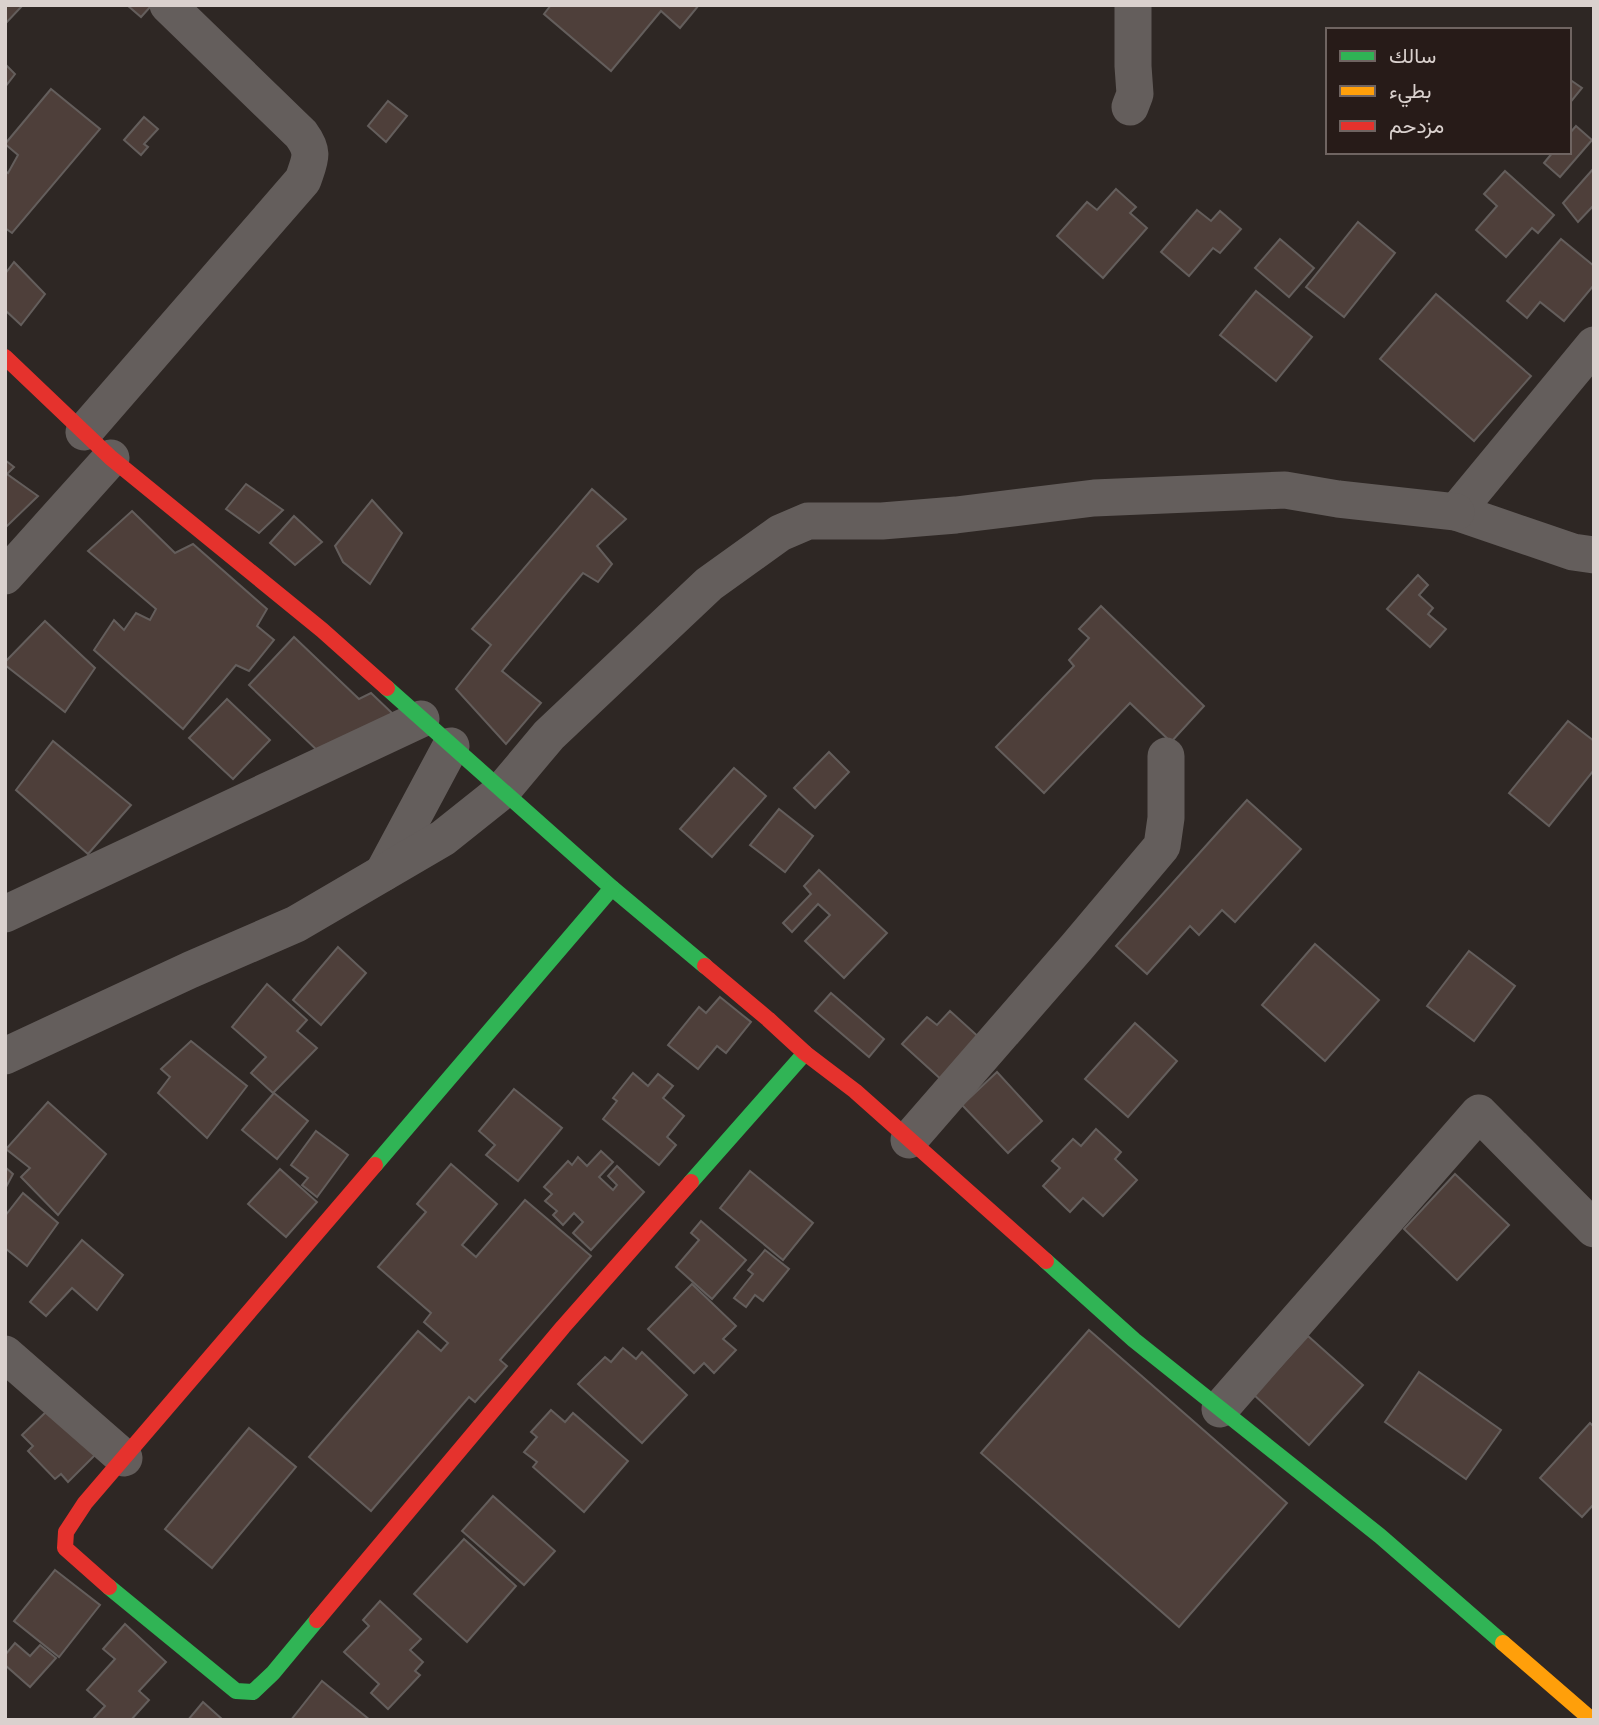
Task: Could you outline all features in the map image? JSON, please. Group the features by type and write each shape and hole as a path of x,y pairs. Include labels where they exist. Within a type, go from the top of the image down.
{"street":[{"path":"84,432 303,180 309,160 309,145 300,134 168,5"},
{"path":"1130,107 1135,94 1133,5"},
{"path":"1456,512 1594,345"},
{"path":"5,357 111,458 322,630 612,888 768,1019 804,1053 855,1091 1134,1340 1380,1536 1592,1720"},
{"path":"5,576 111,458"},
{"path":"5,1056 296,924 443,838 502,792 549,734 709,584 780,533 808,521 882,521 1094,498 1285,490 1338,499 1456,512 1573,552 1594,555"},
{"path":"5,914 421,719"},
{"path":"383,873 451,746"},
{"path":"909,1140 1162,846 1166,818 1166,755"},
{"path":"612,888 85,1503 66,1532 65,1548 88,1570 236,1691 253,1692 273,1673 563,1327 804,1053"},
{"path":"1220,1409 1479,1113 1594,1228"},
{"path":"5,1354 124,1458"}],"building":[{"path":"5,5 23,5 5,24"},
{"path":"127,5 150,5 151,6 141,17"},
{"path":"551,5 699,5 680,28 661,11 611,71 544,14"},
{"path":"5,64 15,74 5,87"},
{"path":"1571,80 1582,88 1571,102"},
{"path":"51,89 100,129 12,233 5,228 5,171 8,173 18,155 5,144"},
{"path":"388,101 407,116 386,142 368,126"},
{"path":"144,117 158,129 144,144 148,147 141,155 124,140"},
{"path":"1576,126 1592,140 1560,177 1544,163 1551,154 1571,154 1571,132"},
{"path":"1594,168 1594,205 1578,222 1563,203"},
{"path":"1505,171 1554,215 1538,233 1532,228 1506,257 1476,230 1497,206 1484,194"},
{"path":"1116,189 1136,207 1130,213 1147,228 1103,278 1057,236 1087,202 1097,210"},
{"path":"1197,210 1211,221 1220,211 1241,229 1220,253 1213,248 1189,276 1161,252"},
{"path":"1358,222 1395,253 1344,317 1306,287"},
{"path":"1280,239 1314,268 1289,297 1255,268"},
{"path":"1561,239 1594,266 1594,285 1564,321 1540,302 1527,318 1507,301"},
{"path":"14,262 45,294 21,325 5,310 5,274"},
{"path":"1256,291 1312,337 1276,381 1220,335"},
{"path":"1436,294 1531,376 1474,441 1380,359"},
{"path":"5,460 14,467 7,474 38,496 6,527"},
{"path":"246,484 283,510 259,533 226,509"},
{"path":"592,489 626,519 597,546 612,564 598,582 583,573 502,671 541,703 506,744 456,689 491,645 472,629"},
{"path":"372,500 402,533 370,584 343,562 335,546"},
{"path":"132,511 175,553 193,544 267,609 257,626 274,640 249,671 236,665 183,729 94,650 114,620 124,630 136,613 150,620 156,609 88,551"},
{"path":"294,516 322,542 295,565 270,543"},
{"path":"1418,575 1428,585 1419,595 1433,608 1428,614 1446,629 1430,647 1387,609"},
{"path":"1101,606 1204,706 1171,742 1130,703 1044,793 996,747 1074,666 1069,660 1089,638 1079,629"},
{"path":"45,621 95,668 65,712 5,665"},
{"path":"294,637 359,699 371,693 393,714 321,754 249,685"},
{"path":"227,699 270,740 233,779 189,738"},
{"path":"1568,721 1594,741 1594,770 1549,826 1509,793"},
{"path":"53,741 131,805 88,854 16,790"},
{"path":"829,752 849,772 815,808 794,788"},
{"path":"734,768 766,796 712,857 680,829"},
{"path":"1247,800 1301,849 1235,922 1222,910 1199,935 1190,926 1147,974 1116,946"},
{"path":"779,809 813,836 785,872 750,845"},
{"path":"819,870 887,933 844,978 805,941 830,915 818,904 792,932 783,923 811,894 804,886"},
{"path":"1315,944 1379,1000 1325,1061 1262,1005"},
{"path":"338,947 366,973 321,1025 293,1000"},
{"path":"1469,951 1515,986 1474,1041 1427,1006"},
{"path":"267,984 307,1020 297,1031 317,1048 273,1093 251,1073 266,1057 232,1027"},
{"path":"831,993 884,1039 869,1057 815,1011"},
{"path":"720,997 751,1022 726,1053 717,1046 698,1069 668,1045 699,1007 706,1013"},
{"path":"950,1011 982,1040 944,1082 902,1044 927,1017 937,1025"},
{"path":"1135,1023 1177,1061 1128,1117 1085,1079"},
{"path":"191,1041 247,1086 207,1138 158,1093 170,1077 161,1069"},
{"path":"997,1072 1042,1121 1008,1153 962,1105"},
{"path":"633,1073 648,1086 658,1074 673,1086 663,1098 684,1116 667,1137 676,1145 659,1165 603,1119 617,1101 613,1098"},
{"path":"514,1089 562,1128 518,1181 486,1155 495,1145 479,1131"},
{"path":"274,1093 308,1121 277,1159 242,1130"},
{"path":"48,1102 106,1154 58,1215 21,1177 30,1168 6,1149"},
{"path":"1096,1129 1121,1152 1115,1159 1137,1180 1103,1216 1083,1198 1070,1212 1043,1186 1060,1168 1052,1161 1073,1139 1081,1146"},
{"path":"316,1131 348,1155 317,1197 302,1185 308,1178 291,1165"},
{"path":"601,1151 613,1162 599,1177 613,1190 617,1185 608,1176 617,1166 644,1192 591,1250 573,1233 583,1222 574,1213 563,1225 553,1215 557,1211 545,1201 552,1194 544,1187 568,1161 572,1165 578,1157 587,1166"},
{"path":"451,1164 497,1204 462,1245 476,1257 525,1200 591,1256 500,1360 507,1366 475,1402 469,1397 371,1511 309,1457 418,1331 441,1351 448,1343 424,1322 431,1313 378,1267 426,1212 417,1204"},
{"path":"5,1167 13,1174 5,1189"},
{"path":"280,1169 317,1202 286,1237 248,1204"},
{"path":"750,1171 813,1223 783,1260 720,1208"},
{"path":"1455,1174 1509,1225 1457,1280 1404,1229"},
{"path":"23,1193 58,1223 27,1266 5,1248 5,1216"},
{"path":"701,1221 746,1260 712,1299 676,1267 699,1240 691,1233"},
{"path":"82,1240 123,1275 97,1310 72,1288 46,1316 30,1302"},
{"path":"765,1250 789,1269 763,1301 755,1295 746,1307 734,1298 753,1274 748,1270"},
{"path":"692,1284 736,1326 723,1339 736,1350 714,1373 704,1363 694,1373 648,1329"},
{"path":"1089,1330 1287,1503 1179,1627 981,1453"},
{"path":"1308,1336 1363,1385 1309,1445 1254,1395"},
{"path":"623,1348 636,1359 642,1352 687,1395 642,1443 578,1384 605,1357 611,1362"},
{"path":"1419,1372 1501,1430 1466,1479 1385,1422"},
{"path":"49,1409 95,1455 68,1482 61,1474 55,1479 28,1451 33,1446 22,1435"},
{"path":"551,1410 565,1422 573,1413 628,1461 584,1512 533,1467 537,1462 524,1452 537,1437 531,1432"},
{"path":"1590,1423 1594,1427 1594,1504 1582,1517 1540,1478"},
{"path":"249,1428 296,1467 212,1568 165,1529"},
{"path":"493,1496 555,1551 524,1585 462,1531"},
{"path":"464,1539 516,1586 467,1642 414,1594"},
{"path":"55,1570 100,1605 59,1657 14,1621"},
{"path":"380,1601 421,1639 410,1650 423,1662 415,1671 420,1675 388,1709 371,1693 379,1684 344,1652 369,1626 363,1620"},
{"path":"125,1624 166,1662 139,1691 149,1700 131,1720 93,1719 105,1706 87,1690 115,1659 103,1649"},
{"path":"15,1643 30,1656 40,1645 56,1658 30,1687 5,1665 5,1655"},
{"path":"322,1681 370,1720 291,1720"},
{"path":"203,1702 223,1720 188,1720"}],"traffic: fast":[{"path":"387,688 612,888 705,966"},
{"path":"375,1165 612,888"},
{"path":"691,1182 805,1053"},
{"path":"1046,1261 1134,1340 1380,1536 1503,1643"},
{"path":"109,1587 236,1691 253,1692 273,1673 317,1620"}],"traffic: slow":[{"path":"1503,1643 1592,1720"}],"traffic: jam":[{"path":"5,357 111,458 322,630 387,688"},
{"path":"705,966 805,1053 855,1091 1046,1261"},
{"path":"109,1587 65,1548 66,1532 85,1503 375,1165"},
{"path":"317,1620 563,1327 691,1182"}]}
